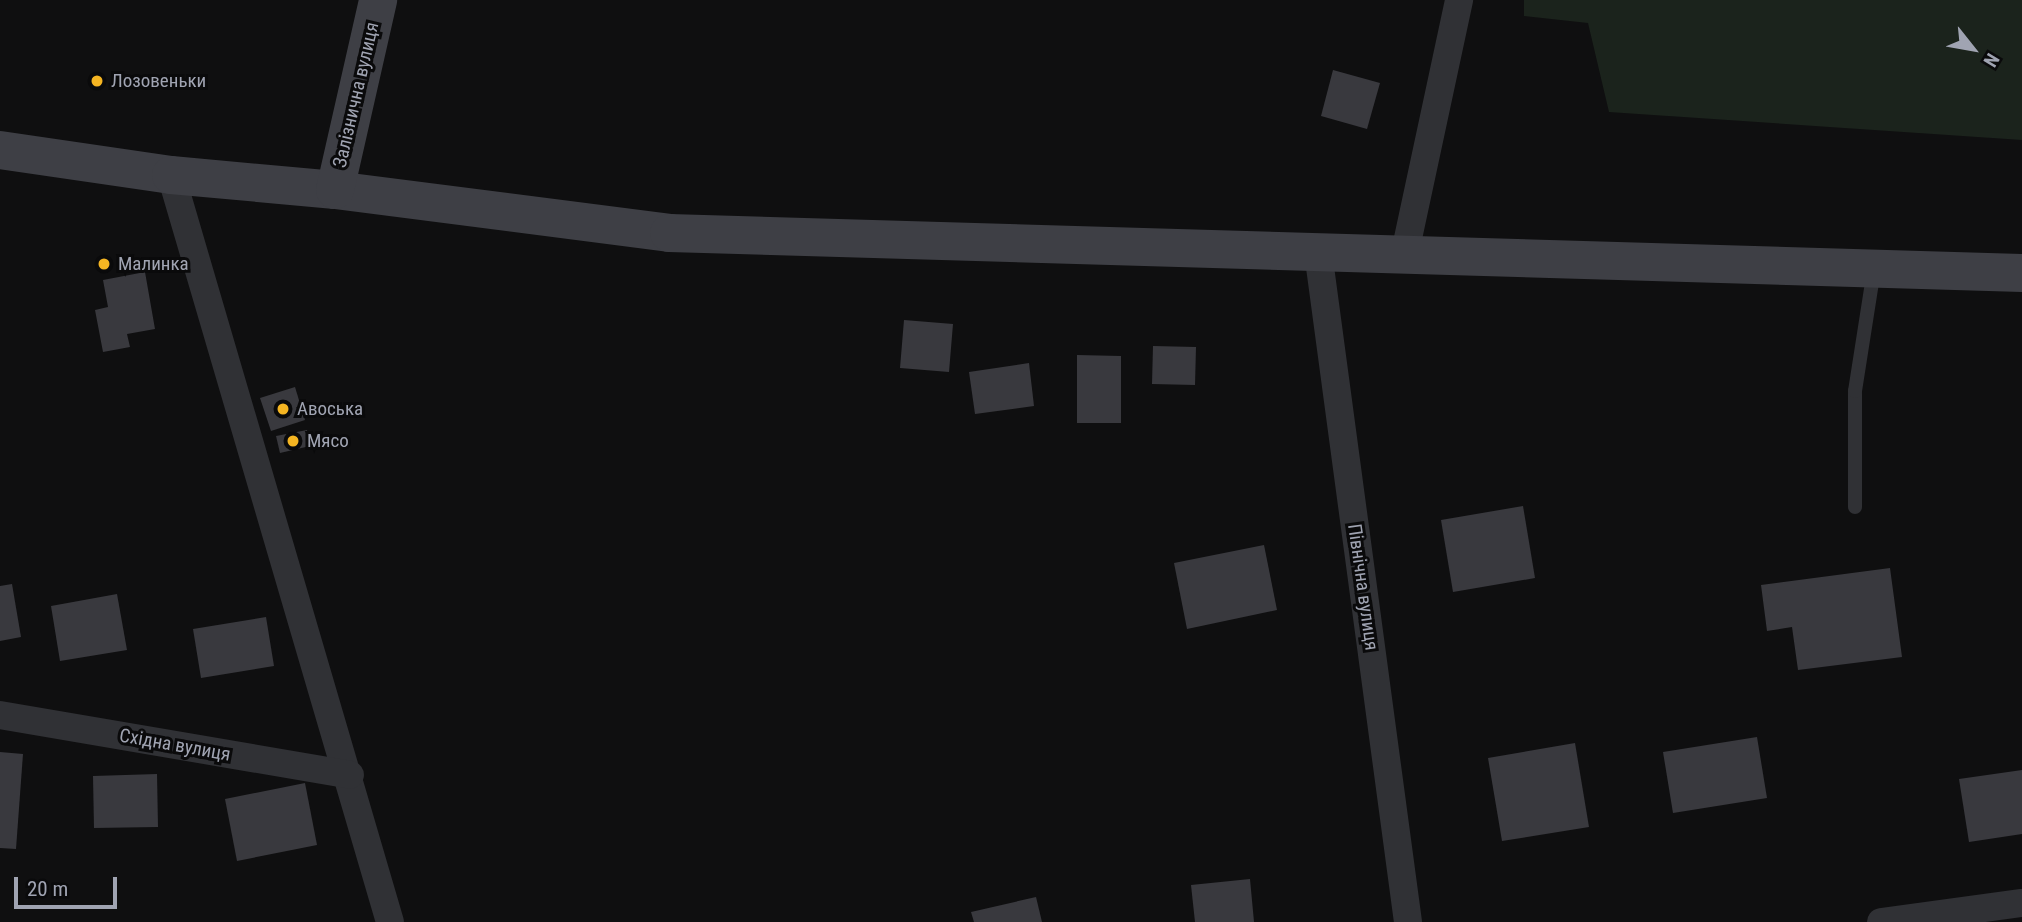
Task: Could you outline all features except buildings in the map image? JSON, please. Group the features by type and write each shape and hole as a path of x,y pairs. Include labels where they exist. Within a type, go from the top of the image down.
{"main road":[{"name":"Залізнична вулиця","path":"335,190 378,0"},
{"path":"0,150 172,175 335,190 669,233 1318,252 1404,257 2022,273"}],"street":[{"path":"1404,257 1459,0"},
{"path":"172,175 350,775 390,922"},
{"name":"Північна вулиця","path":"1318,252 1408,922"},
{"name":"Східна вулиця","path":"0,715 350,775"},
{"path":"1881,922 2022,903"}],"lane":[{"path":"1854,507 1855,391 1874,268"}],"shaded area":[{"path":"1524,0 2022,0 2022,140 1609,112 1588,23 1524,16"}],"place":[{"name":"Лозовеньки","path":"97,81"},
{"name":"Малинка","path":"104,264"},
{"name":"Авоська","path":"283,409"},
{"name":"Мясо","path":"293,441"}]}
